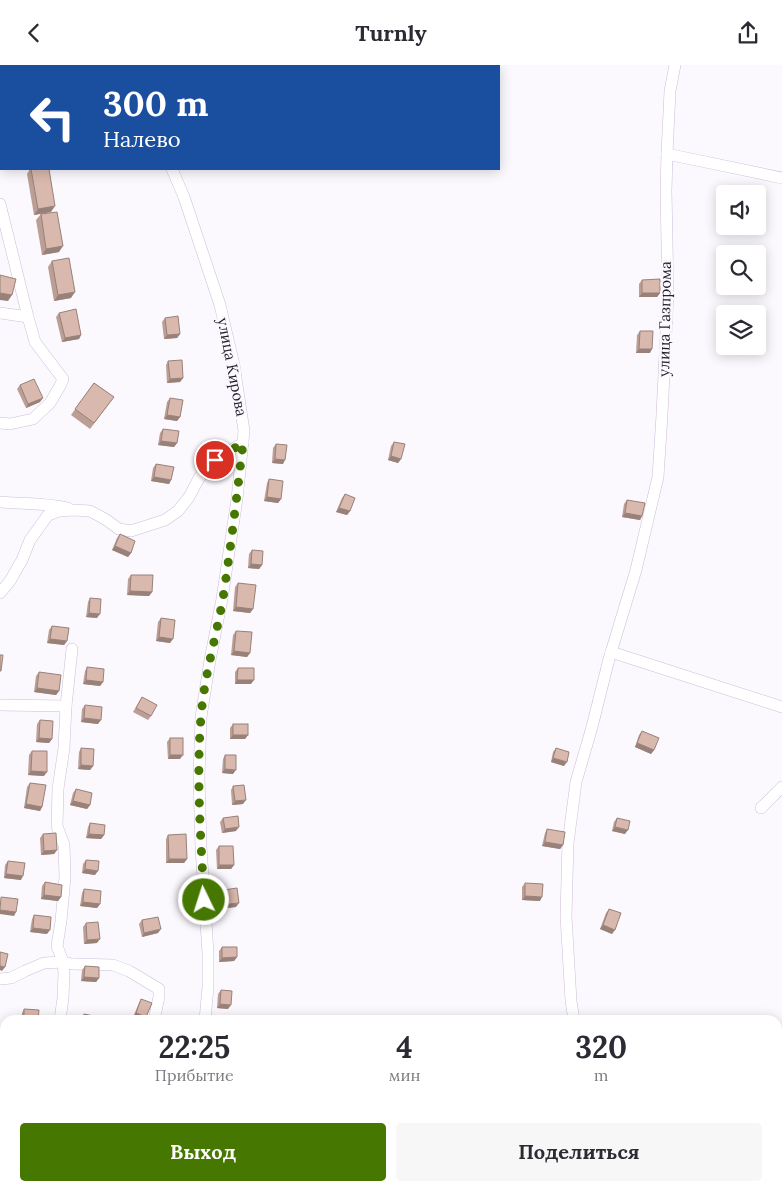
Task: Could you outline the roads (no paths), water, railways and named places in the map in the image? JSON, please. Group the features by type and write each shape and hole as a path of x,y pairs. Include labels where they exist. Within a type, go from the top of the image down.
{"street":[{"name":"улица Газпрома","path":"573,1015 566,916 568,843 576,782 611,652 636,570 658,477 668,293 667,154 670,91 674,65"},
{"path":"667,154 782,178"},
{"name":"улица Кирова","path":"172,170 184,197 220,305 234,365 244,431 237,499 222,599 201,717 199,777 201,847 208,953 205,1015"},
{"path":"0,204 35,342 63,379 50,403 32,419 10,424 0,423"},
{"path":"0,313 28,317"},
{"path":"0,593 10,581 22,560 30,540 48,515 59,511 90,511 119,529 131,531 165,520 178,511 189,497 199,478 215,460 243,443"},
{"path":"0,502 51,504 74,510"},
{"path":"61,1015 63,998 63,962 57,946 65,877 64,845 57,826 58,789 64,749 72,649"},
{"path":"611,652 782,707"},
{"path":"0,705 66,706"},
{"path":"761,808 782,787"},
{"path":"0,979 11,978 44,963 63,962 113,965 129,971 159,989 155,1015"}]}
